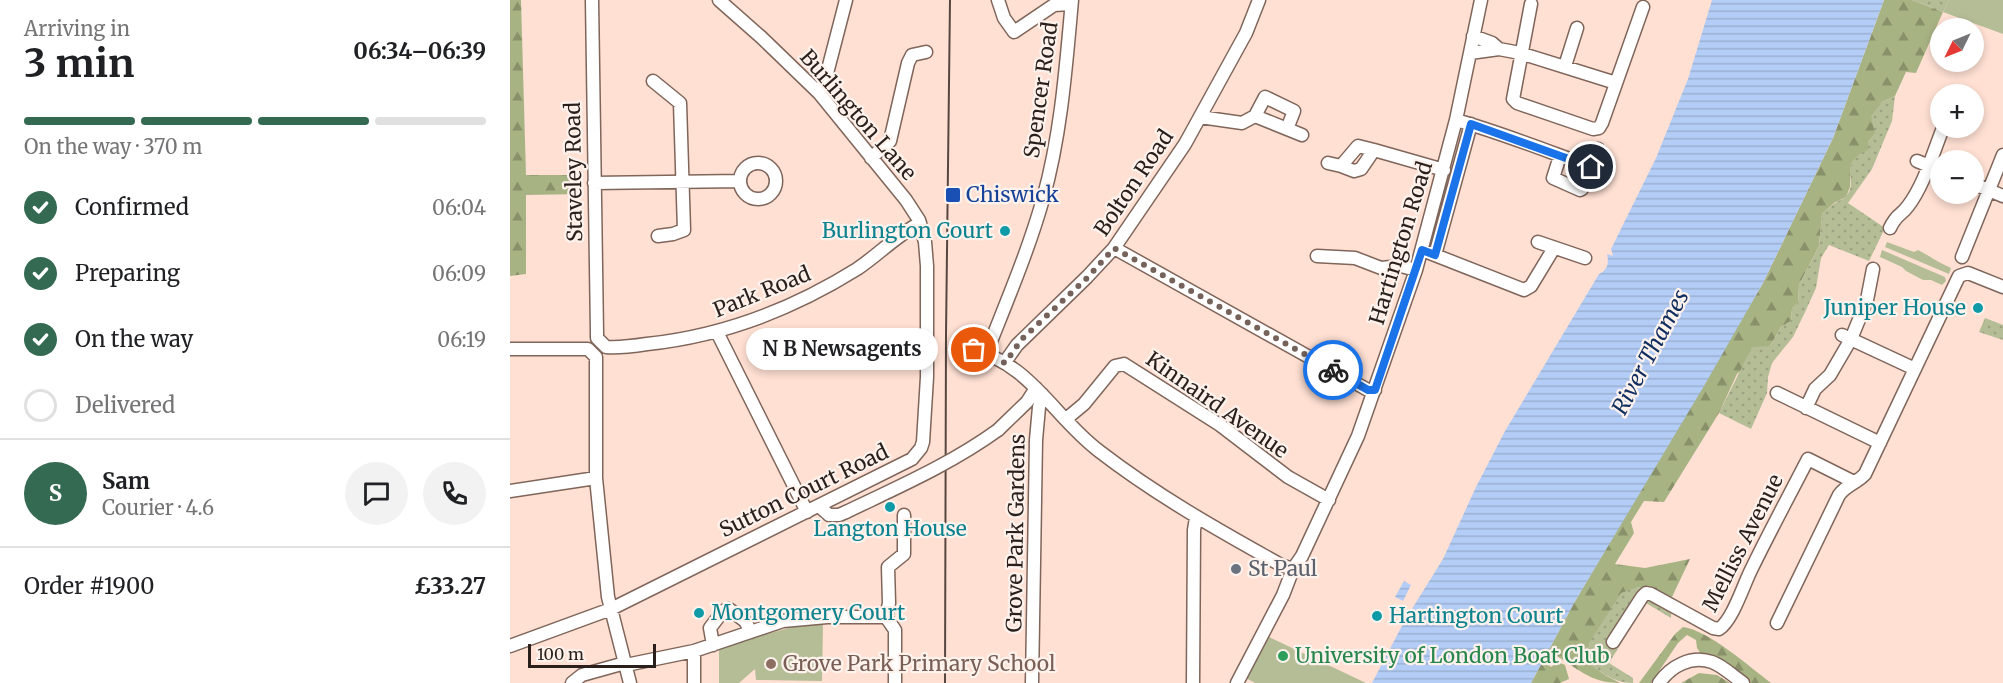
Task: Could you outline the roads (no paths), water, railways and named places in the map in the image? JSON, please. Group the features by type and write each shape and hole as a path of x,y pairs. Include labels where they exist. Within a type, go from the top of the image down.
{"street":[{"name":"Staveley Road","path":"592,0 597,333 596,478 611,609 630,683"},
{"name":"Burlington Lane","path":"719,0 819,93 906,200 920,223 925,242"},
{"path":"819,93 825,81 846,0"},
{"path":"998,0 1004,18 1014,32 1054,5 1072,2"},
{"name":"Bolton Road","path":"1005,363 1022,339 1088,277 1114,248 1167,171 1200,117 1246,33 1259,0"},
{"name":"Hartington Road","path":"1237,683 1329,500 1375,390 1416,270 1444,170 1481,0"},
{"name":"Spencer Road","path":"986,354 1037,220 1049,173 1059,119 1072,2"},
{"path":"1531,4 1513,93 1514,99 1517,103 1593,129 1599,128 1602,123 1643,7"},
{"path":"1565,66 1577,28"},
{"path":"1473,36 1492,43 1499,49"},
{"path":"1470,53 1499,49 1521,53 1616,83"},
{"path":"871,158 890,141 908,63 912,55 926,52"},
{"path":"653,81 680,103 684,230 658,236"},
{"path":"1200,117 1242,123 1255,116 1265,97 1294,111 1287,129"},
{"path":"1255,116 1302,135"},
{"path":"1456,120 1591,167"},
{"path":"1435,255 1471,124"},
{"path":"1374,150 1358,171 1335,164 1358,146 1374,150 1444,170"},
{"path":"1560,156 1553,178 1580,190 1585,186 1598,149"},
{"path":"1962,257 2003,155"},
{"path":"1917,161 1930,166"},
{"path":"1890,228 1898,214 1906,209 1930,175"},
{"path":"594,183 740,181"},
{"path":"1984,188 2003,196"},
{"name":"Park Road","path":"510,349 615,348 662,343 717,332 806,298 855,269 920,223"},
{"name":"Sutton Court Road","path":"510,646 611,609 912,459 921,448 927,377 925,242"},
{"path":"1538,242 1585,258"},
{"path":"1114,248 1368,390 1375,390"},
{"path":"1422,250 1524,290 1531,286 1554,248"},
{"path":"1317,256 1355,258 1381,268 1401,266 1416,270"},
{"path":"1806,408 1815,389 1830,375 1846,337 1867,300 1873,268"},
{"path":"1777,623 1839,495 1844,488 1865,474 1959,276 1968,273 2003,287"},
{"path":"717,332 807,512"},
{"path":"1846,337 1915,369"},
{"path":"968,348 986,354 1018,371 1098,450 1156,492 1196,518 1281,565 1293,569"},
{"name":"Kinnaird Avenue","path":"1066,419 1084,404 1115,366 1119,363 1124,364 1220,425 1281,472 1329,500"},
{"path":"819,506 829,515 839,515 902,486 964,453 998,430 1039,391"},
{"name":"Grove Park Gardens","path":"1032,683 1036,440 1039,391"},
{"path":"1777,393 1880,443"},
{"name":"Grove Park Gardens","path":"1020,411 1038,420"},
{"name":"Melliss Avenue","path":"1613,642 1646,593 1713,628 1719,629 1724,626 1808,459 1854,482"},
{"path":"510,491 596,478"},
{"path":"895,683 895,630 886,617 889,603 888,567 904,554 904,515"},
{"path":"1193,683 1196,518"},
{"path":"713,645 710,628 723,612 729,609 745,621 751,632"},
{"path":"572,683 582,675 694,651 783,621 827,617 886,617"},
{"path":"694,651 694,683"},
{"path":"1659,683 1669,671 1677,666 1696,660 1712,662 1743,683"}],"water":[{"name":"River Thames","path":"1712,0 1884,0 1833,138 1763,283 1574,603 1531,683 1372,683 1405,620 1443,559 1505,431 1599,274 1606,268 1607,254 1613,256 1611,249 1656,158 1688,79"},
{"path":"1404,581 1411,585 1403,601 1395,597"}],"railway":[{"path":"945,683 950,0"}],"place":[{"name":"Chiswick","path":"953,195"},
{"name":"Burlington Court","path":"1005,231"},
{"name":"Juniper House","path":"1978,308"},
{"name":"N B Newsagents","path":"974,350"},
{"name":"Langton House","path":"890,507"},
{"name":"St Paul","path":"1236,569"},
{"name":"Montgomery Court","path":"699,613"},
{"name":"Hartington Court","path":"1377,616"},
{"name":"University of London Boat Club","path":"1283,656"},
{"name":"Grove Park Primary School","path":"771,664"}]}
